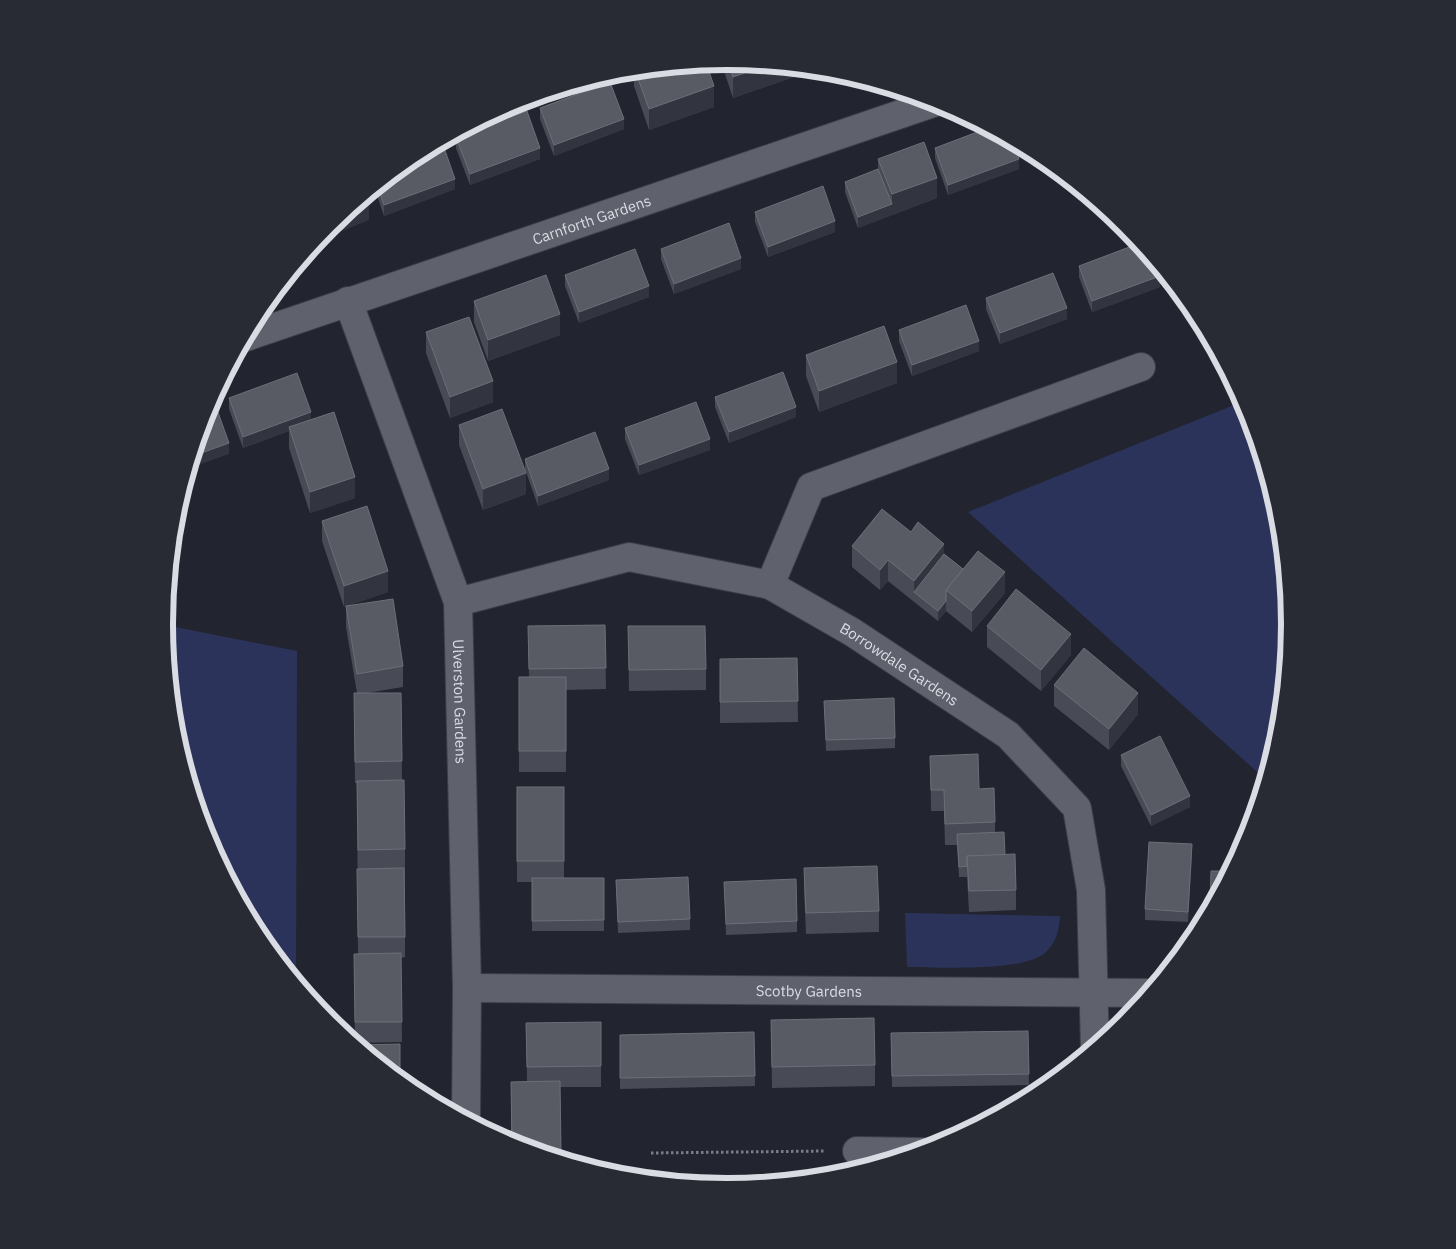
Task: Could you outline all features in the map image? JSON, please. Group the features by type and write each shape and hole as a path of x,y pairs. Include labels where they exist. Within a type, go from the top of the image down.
{"street":[{"name":"Carnforth Gardens","path":"256,333 924,106"},
{"name":"Ulverston Gardens","path":"348,301 458,602 467,988 466,1113"},
{"path":"770,585 811,487 1141,367"},
{"name":"Borrowdale Gardens","path":"458,602 630,557 770,585 852,632 1008,735 1076,808 1091,890 1095,1040"},
{"name":"Scotby Gardens","path":"467,988 1142,993"},
{"path":"858,1150 901,1151"}],"path":[{"path":"652,1153 858,1150"}],"shaded area":[{"path":"1236,404 1264,481 1278,552 1281,588 1281,661 1278,697 1262,776 968,512"},
{"path":"173,627 297,651 296,972 267,933 248,902 216,837 203,803 184,733 178,697"},
{"path":"905,913 1060,916 1055,939 1047,951 1036,958 1021,963 959,968 907,967"}],"building":[{"path":"731,70 752,71 733,77"},
{"path":"709,71 714,86 649,109 638,78"},
{"path":"610,83 624,119 554,145 540,108"},
{"path":"527,111 540,148 470,174 457,141 482,127"},
{"path":"980,131 1016,151 1019,159 948,185 935,148"},
{"path":"924,142 937,178 892,194 878,159"},
{"path":"444,148 455,179 384,205 380,193 420,163"},
{"path":"878,169 892,204 858,217 845,182"},
{"path":"823,186 835,221 768,247 755,212"},
{"path":"729,223 741,258 674,284 661,249"},
{"path":"1133,246 1159,276 1092,301 1079,266"},
{"path":"635,249 649,286 579,312 565,275"},
{"path":"1053,273 1067,308 1000,333 986,298"},
{"path":"546,275 560,314 488,340 474,301"},
{"path":"966,305 979,341 912,365 899,330"},
{"path":"469,317 493,381 450,397 426,332"},
{"path":"884,326 897,362 819,391 806,355"},
{"path":"783,372 796,407 729,432 715,397"},
{"path":"297,373 311,412 243,437 229,398"},
{"path":"696,402 710,439 639,465 625,428"},
{"path":"502,409 526,473 483,489 459,425"},
{"path":"217,410 229,443 201,453"},
{"path":"334,412 355,477 310,492 289,427"},
{"path":"595,432 609,469 538,496 525,459"},
{"path":"367,506 388,571 344,586 322,521"},
{"path":"882,509 911,532 918,522 944,544 914,581 888,560 880,570 852,546"},
{"path":"978,551 1005,572 972,611 946,590"},
{"path":"944,554 963,569 946,590 946,601 938,611 914,592"},
{"path":"1016,589 1071,634 1041,670 987,626"},
{"path":"393,599 403,666 357,674 346,606"},
{"path":"605,625 606,668 529,669 528,626"},
{"path":"628,626 705,626 706,669 629,670"},
{"path":"1084,648 1138,693 1109,729 1054,685"},
{"path":"797,658 798,701 720,702 720,659"},
{"path":"519,677 566,677 566,751 519,751"},
{"path":"354,693 401,693 402,761 355,762"},
{"path":"894,698 895,738 826,740 824,701"},
{"path":"1160,736 1190,796 1151,815 1121,755"},
{"path":"978,754 979,789 994,788 995,822 945,824 944,790 931,790 930,756"},
{"path":"404,780 405,849 358,850 357,781"},
{"path":"517,787 564,787 564,861 517,861"},
{"path":"1004,832 1005,855 967,856 967,866 959,867 957,834"},
{"path":"1149,842 1192,844 1188,912 1145,909"},
{"path":"1015,854 1016,890 969,891 967,856"},
{"path":"877,866 879,911 806,913 804,868"},
{"path":"404,868 405,937 358,937 357,869"},
{"path":"1211,871 1224,871 1210,898"},
{"path":"688,877 690,919 618,922 616,880"},
{"path":"532,878 604,878 604,920 532,921"},
{"path":"796,879 797,921 726,924 724,882"},
{"path":"401,953 402,1022 355,1022 354,954"},
{"path":"874,1018 875,1065 772,1067 771,1020"},
{"path":"601,1022 601,1066 527,1067 526,1023"},
{"path":"1028,1031 1029,1074 892,1076 891,1033"},
{"path":"754,1032 755,1076 620,1078 620,1035"},
{"path":"400,1044 400,1071 390,1064 367,1045"},
{"path":"560,1081 561,1152 550,1150 512,1135 511,1082"}]}
